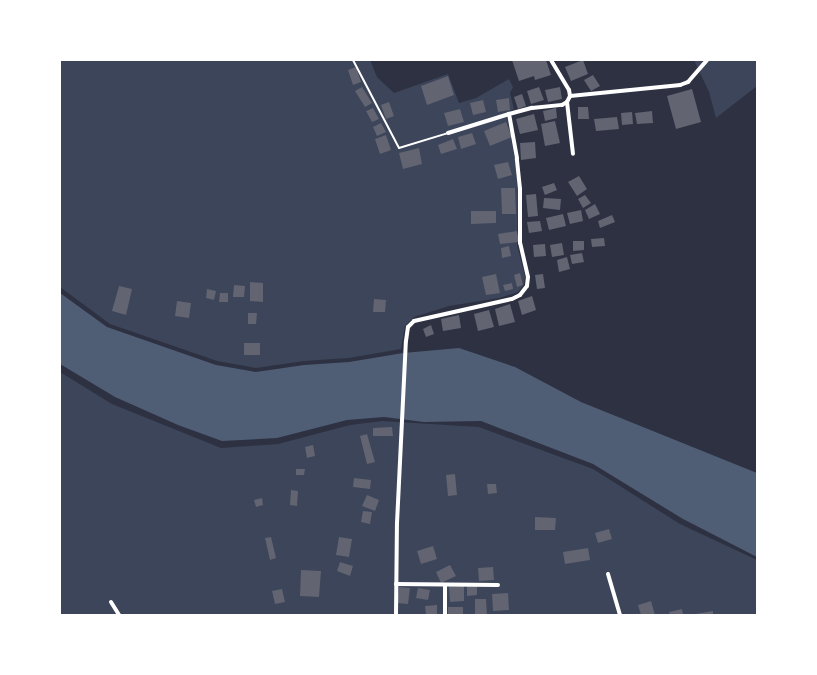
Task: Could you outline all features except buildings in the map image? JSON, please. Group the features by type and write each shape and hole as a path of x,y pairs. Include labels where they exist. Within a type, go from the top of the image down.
{"street":[{"path":"551,60 569,90 570,96 567,102 573,154"},
{"path":"570,96 680,85 688,82 707,60"},
{"path":"448,133 532,108 562,105 567,102"},
{"path":"396,615 401,438 408,327 414,320 501,302 520,295 527,286 528,277 520,243 517,158 509,114"},
{"path":"608,574 620,615"},
{"path":"396,584 498,584"},
{"path":"445,585 445,615"},
{"path":"111,602 119,615"}],"lane":[{"path":"353,60 399,148 448,133"}],"shaded area":[{"path":"60,60 370,60 377,77 394,93 448,74 459,103 476,98 509,79 513,87 510,93 514,109 506,113 515,159 518,188 517,245 525,276 524,284 518,292 499,298 449,306 414,317 405,326 401,349 349,358 304,361 256,368 217,361 110,324 60,287"},
{"path":"694,60 757,60 757,86 716,118 709,92"},
{"path":"60,293 107,327 216,365 256,372 304,365 349,362 403,353 459,348 515,367 581,402 757,473 757,557 683,519 593,464 481,421 424,422 384,417 347,420 277,438 222,441 178,425 115,397 60,364"},
{"path":"60,372 112,404 221,448 278,444 350,425 382,421 479,427 593,469 680,524 757,560 757,615 60,615"}]}
